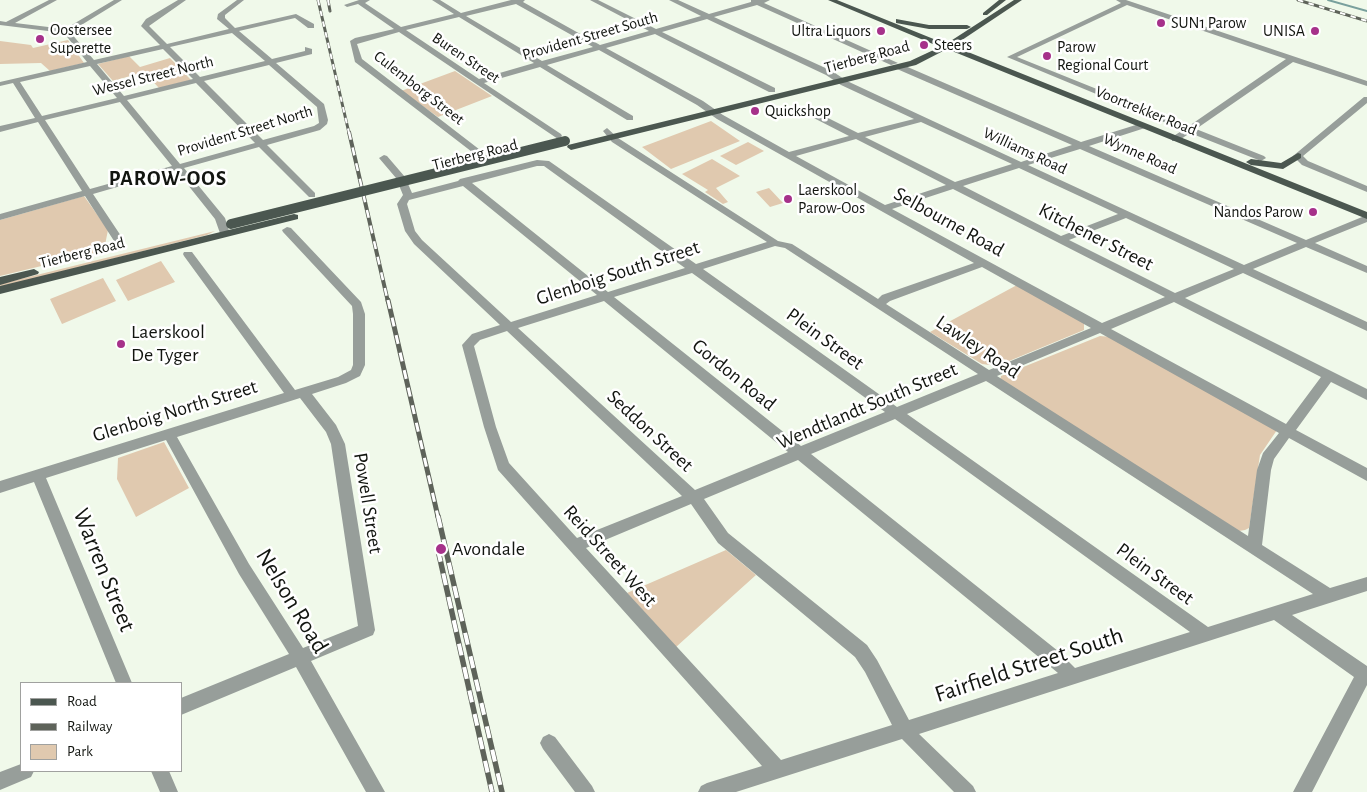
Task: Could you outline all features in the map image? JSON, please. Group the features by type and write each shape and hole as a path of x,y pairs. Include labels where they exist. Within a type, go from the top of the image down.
{"main road":[{"name":"Voortrekker Road","path":"831,0 1181,134 1367,209"},
{"name":"Voortrekker Road","path":"847,0 948,44 981,61 1142,126 1181,134 1367,217"},
{"path":"948,44 1000,2 1005,4 1012,0"},
{"path":"948,44 1019,0"},
{"path":"894,20 926,26 968,27"},
{"name":"Tierberg Road","path":"0,291 565,141 609,134 837,78 913,63 948,44"},
{"name":"Tierberg Road","path":"897,65 948,44"},
{"path":"913,63 947,57 981,61"},
{"name":"Tierberg Road","path":"709,109 772,90 837,78"},
{"path":"1251,162 1284,166 1298,156"},
{"name":"Tierberg Road","path":"0,281 228,229"}],"street":[{"path":"0,28 4,24 54,0"},
{"path":"4,24 66,30 119,0"},
{"path":"183,0 145,24 312,195"},
{"path":"241,0 220,16 221,19 270,62"},
{"path":"435,0 630,118"},
{"path":"400,30 518,0"},
{"name":"Selbourne Road","path":"518,0 788,155 1367,475"},
{"path":"593,0 772,90"},
{"name":"Williams Road","path":"672,0 1367,327"},
{"name":"Provident Street South","path":"478,82 708,17 755,1 767,0"},
{"path":"347,5 363,1"},
{"name":"Buren Street","path":"363,1 400,30 565,141"},
{"name":"Wynne Road","path":"755,1 1367,270"},
{"path":"1261,158 1181,134 1010,57 1122,1 1367,84"},
{"path":"0,84 296,16 311,26"},
{"path":"66,30 228,229"},
{"name":"Culemborg Street","path":"400,30 356,41 354,46 358,60 479,153"},
{"name":"Wessel Street North","path":"0,129 307,53 308,49"},
{"path":"1181,134 1292,59"},
{"name":"Provident Street North","path":"0,217 317,128 324,122 321,106 270,62"},
{"path":"14,81 120,242"},
{"path":"1367,100 1298,156 1305,163 1367,189"},
{"name":"Kitchener Street","path":"807,111 1367,395"},
{"path":"788,155 922,119"},
{"path":"884,208 1142,126"},
{"name":"Lawley Road","path":"609,134 775,242 788,246 879,304 1329,596"},
{"path":"384,158 400,177 408,196 463,182"},
{"name":"Plein Street","path":"463,182 543,163 694,268 1207,634"},
{"name":"Gordon Road","path":"463,182 801,454 1064,668 1072,677"},
{"name":"Seddon Street","path":"408,196 402,200 402,204 413,237 694,498 722,538 864,654 898,720 913,740 967,792"},
{"path":"1061,240 1069,235 1126,215"},
{"name":"Wendtlandt South Street","path":"575,546 1308,244 1367,217"},
{"name":"Glenboig North Street","path":"0,487 352,376 359,370 359,314 357,305 287,230"},
{"name":"Glenboig South Street","path":"472,339 775,242"},
{"name":"Powell Street","path":"188,254 297,393 331,429 338,444 368,630 300,658"},
{"path":"879,304 886,298 970,269 983,262"},
{"name":"Reid Street West","path":"472,339 469,342 468,348 504,466 778,770"},
{"path":"1254,548 1264,470 1272,451 1329,376"},
{"name":"Nelson Road","path":"169,434 244,569 300,658 376,792"},
{"name":"Warren Street","path":"38,475 124,682"},
{"name":"Fairfield Street South","path":"707,792 1367,584"},
{"path":"1277,613 1366,675 1302,792"},
{"path":"182,707 300,658"},
{"path":"550,743 586,792"},
{"path":"0,781 22,772"},
{"path":"160,772 169,792"}],"green space":[{"path":"68,40 84,63 50,71 41,63 0,64 0,41 31,45 33,48"},
{"path":"129,56 140,67 170,58 191,80 159,88 144,72 113,81 98,64"},
{"path":"455,71 492,96 438,117 401,91"},
{"path":"711,121 740,141 671,169 642,147"},
{"path":"748,142 764,151 736,165 720,156"},
{"path":"712,159 740,176 716,188 728,202 723,204 705,192 708,190 682,174"},
{"path":"769,188 783,203 770,207 756,192"},
{"path":"84,196 108,230 105,245 112,249 0,276 0,220"},
{"path":"215,231 207,235 0,287 0,284"},
{"path":"161,261 175,282 128,301 116,280"},
{"path":"103,278 116,301 62,324 50,299"},
{"path":"1017,285 1084,322 1084,330 997,366 982,364 930,332"},
{"path":"1100,336 1111,337 1277,430 1260,455 1249,528 1239,531 1000,381 1001,376"},
{"path":"164,442 189,488 136,517 117,479 118,458"},
{"path":"726,550 756,575 676,647 627,593"}],"waterway":[{"path":"1328,0 1367,11"}],"railway":[{"path":"318,0 349,133"},
{"path":"328,0 330,11"},
{"path":"1298,0 1367,21"},
{"path":"349,132 388,302"},
{"path":"388,300 438,517"},
{"path":"438,516 502,792"},
{"path":"438,550 492,792"}],"place":[{"name":"SUN1 Parow","path":"1161,23"},
{"name":"Ultra Liquors","path":"881,31"},
{"name":"UNISA","path":"1315,31"},
{"name":"Oostersee Superette","path":"40,39"},
{"name":"Steers","path":"924,45"},
{"name":"Parow Regional Court","path":"1047,56"},
{"name":"Quickshop","path":"755,111"},
{"name":"Laerskool Parow-Oos","path":"788,199"},
{"name":"Nandos Parow","path":"1313,212"},
{"name":"Laerskool De Tyger","path":"121,344"},
{"name":"Avondale","path":"441,549"}],"district":[{"name":"PAROW-OOS","path":"168,179"}]}
